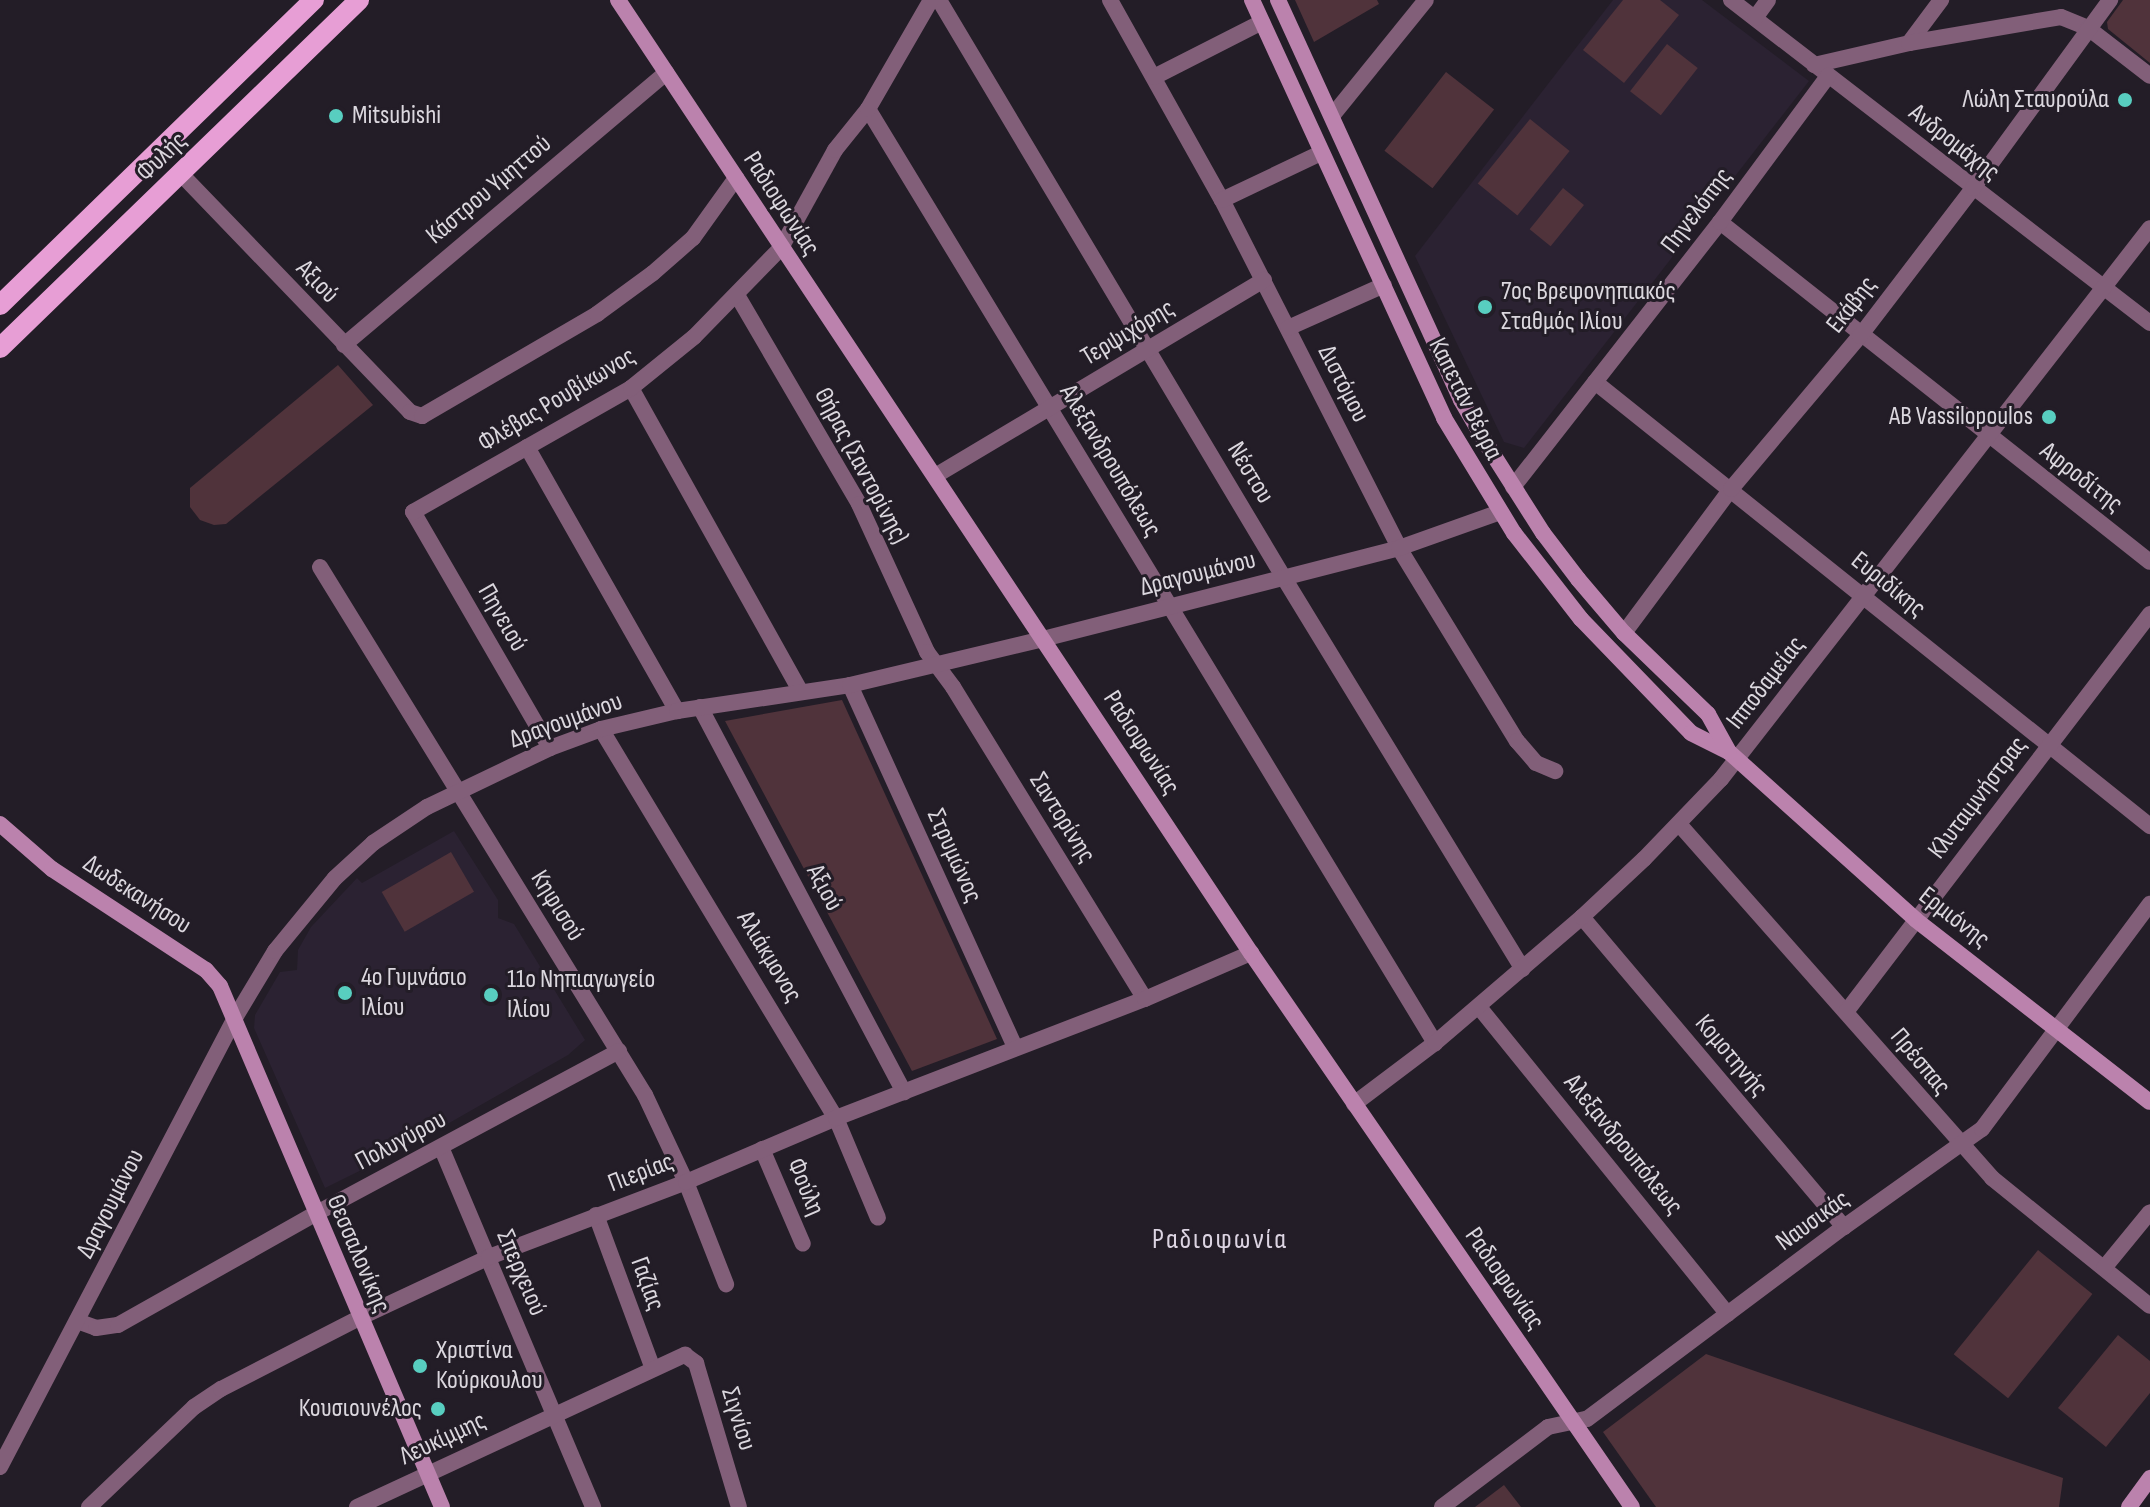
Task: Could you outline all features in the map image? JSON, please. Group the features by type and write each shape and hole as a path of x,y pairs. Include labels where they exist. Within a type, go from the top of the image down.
{"main road":[{"name":"Φυλής","path":"0,305 314,0"},
{"name":"Φυλής","path":"0,348 182,175 359,0"}],"street":[{"name":"Ραδιοφωνίας","path":"618,0 1251,953 1632,1507"},
{"name":"Φλέβας Ρουβίκωνος","path":"413,512 631,388 694,337 737,295 781,248 835,150 868,109 931,0"},
{"name":"Νέστου","path":"939,0 1284,578 1523,969"},
{"name":"Διστόμου","path":"1110,0 1222,200 1399,548 1517,741 1536,763 1555,771"},
{"name":"Καπετάν Βέρρα","path":"1252,0 1444,418 1500,512 1581,619 1616,658 1691,733 1733,756"},
{"name":"Καπετάν Βέρρα","path":"1278,0 1461,400 1513,487 1552,545 1624,633 1708,714 1733,756"},
{"path":"1332,116 1426,0"},
{"name":"Ανδρομάχης","path":"1731,0 2150,323"},
{"path":"1755,18 1768,0"},
{"path":"1909,43 1941,0"},
{"name":"Εκάβης","path":"1624,633 1731,489 1860,336 2110,0"},
{"path":"1814,65 1909,43 2061,17 2088,28 2150,76"},
{"path":"1154,77 1262,22"},
{"name":"Κάστρου Υμηττού","path":"344,345 666,73"},
{"name":"Πηνελόπης","path":"1513,487 1720,222 1828,76"},
{"name":"Αλεξανδρουπόλεως","path":"868,109 1435,1043"},
{"path":"1222,200 1321,153"},
{"name":"Αξιού","path":"182,175 410,412 422,416 597,314 653,273 693,238 736,178"},
{"name":"Αφροδίτης","path":"1720,222 1860,336 2150,562"},
{"name":"Ιπποδαμείας","path":"1354,1104 1479,1007 1582,917 1679,824 1863,596 2150,228"},
{"name":"Τερψιχόρης","path":"935,476 1264,280"},
{"path":"1288,328 1384,285"},
{"name":"Θήρας (Σαντορίνης)","path":"737,295 853,493 935,665"},
{"name":"Ευριδίκης","path":"1595,382 2150,826"},
{"path":"631,388 800,690"},
{"path":"527,447 677,711"},
{"name":"Πηνειού","path":"413,512 550,748"},
{"name":"Δραγουμάνου","path":"0,1467 236,1016 275,951 335,878 373,843 456,791 550,748 601,729 677,711 800,690 850,685 1043,639 1399,548 1500,512"},
{"name":"Κηφισού","path":"320,567 619,1051 665,1133 726,1284"},
{"name":"Κλυταιμνήστρας","path":"1846,1012 2150,614"},
{"name":"Σαντορίνης","path":"935,665 953,687 1145,999"},
{"name":"Στρυμώνος","path":"850,685 1015,1047"},
{"name":"Αξιού","path":"700,707 904,1092"},
{"name":"Αλιάκμονος","path":"601,729 836,1118 878,1218"},
{"name":"Ερμιόνης","path":"1733,756 1916,920 2150,1102"},
{"name":"Δωδεκανήσου","path":"0,824 52,869 93,893 206,970 220,986 236,1016"},
{"name":"Πρέσπας","path":"1679,824 1992,1178 2150,1306"},
{"name":"Ναυσικάς","path":"1442,1507 1548,1427 1587,1419 1844,1227 1982,1129 2150,904"},
{"name":"Κομοτηνής","path":"1582,917 1844,1227"},
{"name":"Πιερίας","path":"89,1507 194,1407 221,1389 359,1318 489,1257 686,1182 1015,1047 1145,999 1251,953"},
{"name":"Αλεξανδρουπόλεως","path":"1479,1007 1728,1314"},
{"name":"Θεσσαλονίκης","path":"236,1016 315,1214 442,1507"},
{"name":"Πολυγύρου","path":"77,1321 96,1328 118,1325 315,1214 619,1051"},
{"name":"Σπερχειού","path":"441,1147 593,1507"},
{"name":"Φούλη","path":"762,1149 803,1244"},
{"path":"2104,1268 2150,1212"},
{"name":"Γαζίας","path":"596,1215 653,1369"},
{"name":"Λευκίμμης","path":"357,1507 680,1356"},
{"name":"Σιγνίου","path":"680,1356 690,1356 696,1363 739,1507"},
{"path":"2129,1507 2150,1478"}],"shaded area":[{"path":"1295,0 1377,0 1379,4 1314,42"},
{"path":"1613,0 1702,0 1809,81 1524,448 1504,442 1415,256"},
{"path":"1623,0 1660,0 1679,15 1624,83 1583,50"},
{"path":"2123,0 2150,0 2150,63 2108,29 2107,22"},
{"path":"1667,44 1698,68 1661,115 1630,91"},
{"path":"1446,72 1494,110 1433,188 1384,151"},
{"path":"1530,119 1570,151 1517,216 1478,184"},
{"path":"1563,188 1584,205 1551,246 1530,229"},
{"path":"338,365 373,405 226,524 214,525 200,520 190,507 190,488"},
{"path":"842,700 997,1039 912,1071 725,721"},
{"name":"4ο Γυμνάσιο Ιλίου","path":"454,831 498,900 498,918 514,924 585,1040 568,1055 402,1150 325,1188 254,1028 255,1015 280,972 297,970 298,950 311,927 357,878 362,883"},
{"path":"451,852 474,892 405,932 382,892"},
{"path":"2038,1250 2092,1294 2008,1398 1954,1354"},
{"path":"2118,1335 2150,1361 2150,1393 2106,1447 2058,1408"},
{"path":"1706,1354 2063,1478 2059,1507 1656,1507 1603,1432"},
{"path":"1504,1485 1521,1507 1475,1507"}],"place":[{"name":"Λώλη Σταυρούλα","path":"2125,100"},
{"name":"Mitsubishi","path":"336,116"},
{"name":"7ος Βρεφονηπιακός Σταθμός Ιλίου","path":"1485,307"},
{"name":"AB Vassilopoulos","path":"2049,417"},
{"name":"4ο Γυμνάσιο Ιλίου","path":"345,993"},
{"name":"11ο Νηπιαγωγείο Ιλίου","path":"491,995"},
{"name":"Χριστίνα Κούρκουλου","path":"420,1366"},
{"name":"Κουσιουνέλος","path":"438,1409"}],"district":[{"name":"Ραδιοφωνία","path":"1220,1240"}]}
